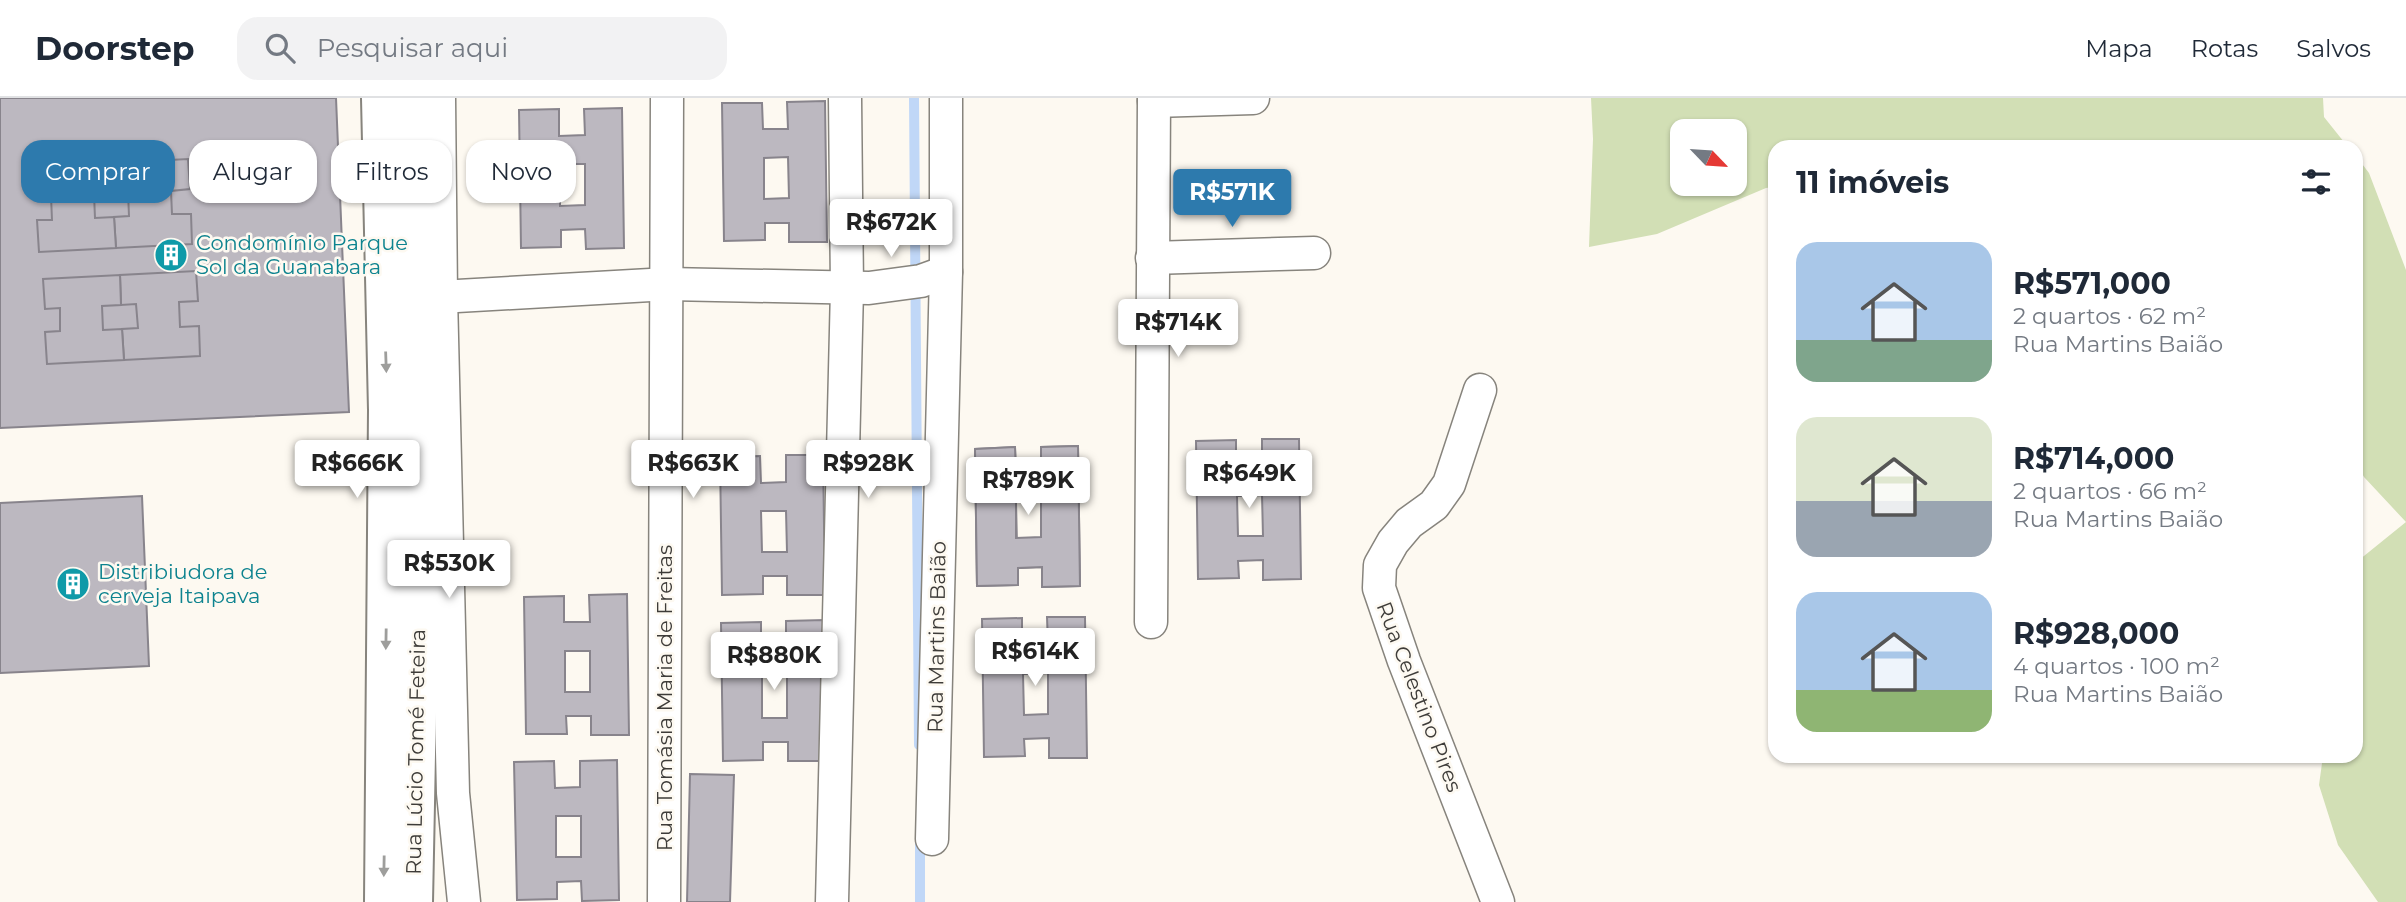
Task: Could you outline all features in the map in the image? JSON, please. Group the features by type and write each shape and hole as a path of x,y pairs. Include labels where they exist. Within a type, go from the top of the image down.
{"main road":[{"name":"Rua Lúcio Tomé Feteira","path":"381,98 415,298 388,424 384,902"},
{"name":"Rua Lúcio Tomé Feteira","path":"413,902 422,458 415,298 416,98"}],"street":[{"path":"439,98 415,298 453,793 464,902"},
{"name":"Rua Tomásia Maria de Freitas","path":"664,902 667,98"},
{"path":"832,902 858,288 845,98"},
{"name":"Rua Martins Baião","path":"932,839 933,277 946,98"},
{"path":"1151,622 1154,100 1253,98"},
{"path":"1152,258 1314,253"},
{"path":"415,298 668,284 858,288 933,277"},
{"name":"Rua Celestino Pires","path":"1480,390 1448,484 1434,505 1409,523 1393,542 1380,565 1379,588 1404,661 1498,902"}],"green space":[{"path":"1591,98 2323,98 2324,117 2342,140 1768,140 1768,188 1657,234 1589,247 1593,139"},
{"path":"2363,165 2369,173 2406,270 2406,522 2364,477"},
{"path":"2406,522 2406,902 2378,902 2338,845 2319,785 2322,763 2363,763 2363,557"}],"building":[{"name":"Condomínio Parque Sol da Guanabara","path":"0,98 336,98 338,140 331,140 331,203 340,203 349,412 0,428"},
{"path":"825,101 827,242 789,242 789,223 765,223 765,240 724,241 722,103 762,103 763,129 788,129 787,102","holes":["788,157 789,198 764,199 764,158"]},
{"path":"622,108 624,248 586,249 585,229 561,230 561,247 521,248 520,203 585,205 585,164 576,164 576,140 519,140 519,110 559,109 559,136 585,135 584,109"},
{"path":"188,159 189,189 175,191 175,160"},
{"path":"51,203 94,203 95,218 114,217 116,248 39,252 37,220 52,220"},
{"path":"128,203 172,203 172,214 191,214 192,244 116,248 114,217 129,216"},
{"path":"196,271 198,301 179,302 180,327 199,326 200,356 124,360 122,329 138,328 136,304 121,305 120,275"},
{"path":"120,275 121,305 102,306 103,330 122,329 124,360 47,364 45,332 60,331 60,308 45,309 43,279"},
{"path":"1262,439 1299,439 1301,579 1263,580 1263,560 1238,561 1239,578 1198,579 1196,441 1236,440 1236,467 1262,466","holes":["1262,495 1263,536 1238,536 1237,496"]},
{"path":"1078,446 1080,586 1042,587 1042,567 1018,568 1018,585 977,586 975,449 1015,447 1016,474 1041,473 1041,447","holes":["1016,502 1041,502 1042,544 1017,544"]},
{"path":"1078,446 1080,586 1042,587 1042,567 1018,568 1018,585 977,586 975,449 1015,447 1016,474 1041,473 1041,447","holes":["1016,496 1041,496 1041,537 1016,538"]},
{"path":"786,455 823,455 825,595 787,595 787,576 763,576 763,594 722,595 720,457 760,456 761,483 786,482","holes":["761,511 786,511 787,552 762,552"]},
{"name":"Distribiudora de cerveja Itaipava","path":"142,496 149,666 0,673 0,503"},
{"path":"627,594 629,735 591,735 591,716 566,716 567,734 526,734 524,597 564,596 564,622 590,622 589,595","holes":["565,651 590,651 590,692 565,692"]},
{"path":"1047,617 1085,617 1087,758 1049,758 1049,738 1024,739 1025,756 984,757 982,619 1022,618 1022,645 1048,645","holes":["1048,673 1048,714 1024,715 1023,674"]},
{"path":"824,620 826,761 788,761 788,742 763,742 763,760 723,761 721,623 761,622 761,649 786,648 786,621","holes":["762,677 787,677 787,718 762,718"]},
{"path":"617,760 619,900 582,901 581,881 557,882 557,899 517,900 514,762 554,761 555,788 580,787 580,761","holes":["556,816 581,816 581,857 556,857"]},
{"path":"690,774 734,775 730,902 687,902"}],"waterway":[{"path":"914,98 919,745"},
{"path":"920,835 920,902"}],"place":[{"name":"Condomínio Parque Sol da Guanabara","path":"171,255"},
{"name":"Distribiudora de cerveja Itaipava","path":"73,584"}]}
